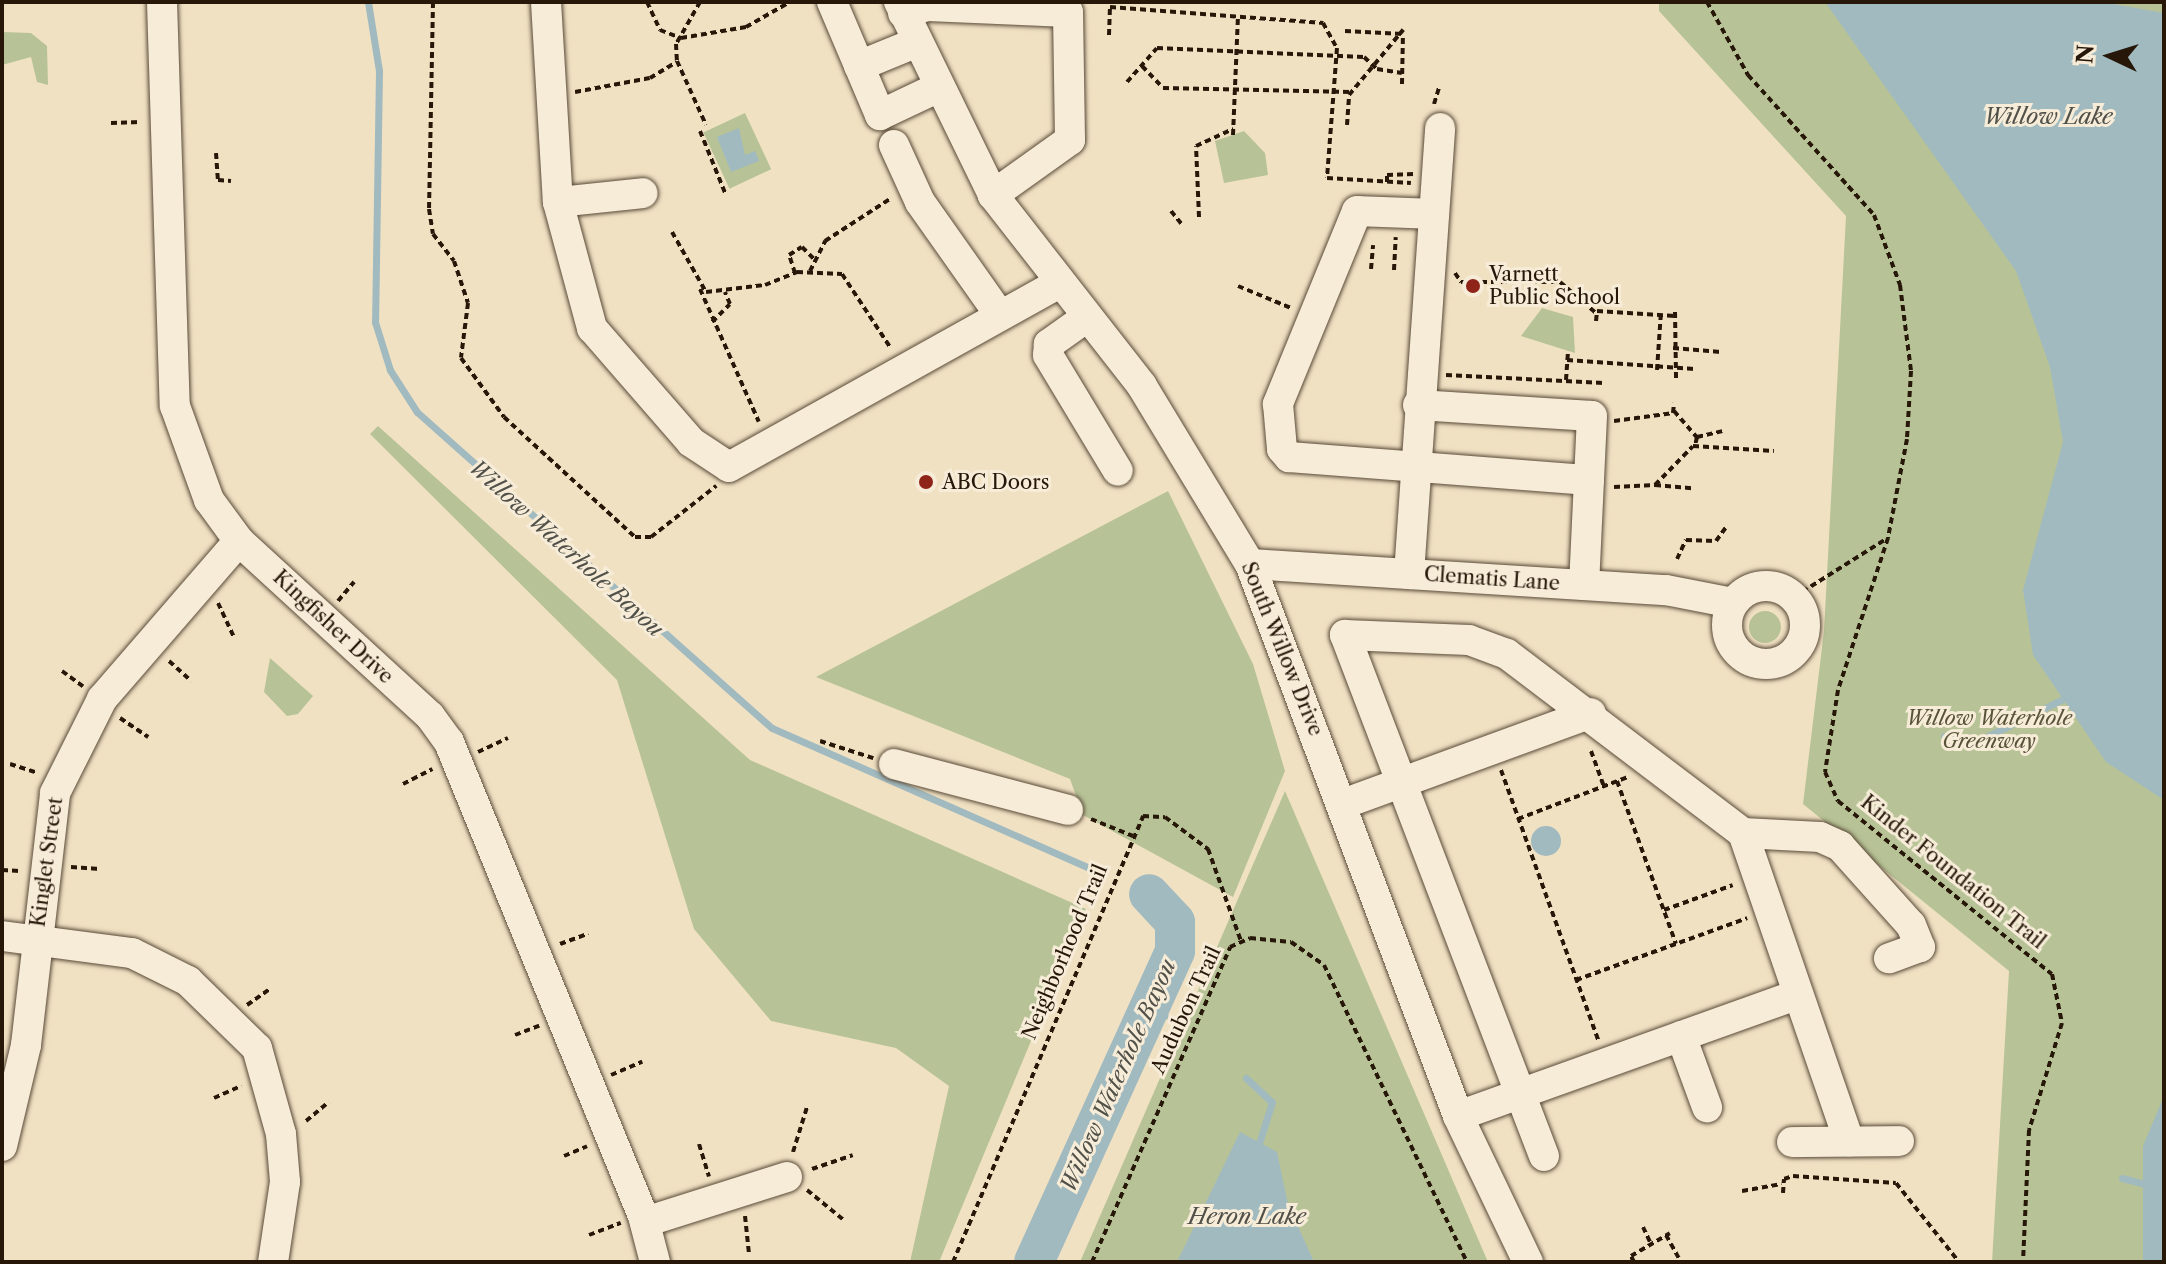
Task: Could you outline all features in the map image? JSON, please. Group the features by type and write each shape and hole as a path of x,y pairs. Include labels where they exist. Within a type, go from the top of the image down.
{"street":[{"name":"Kingfisher Drive","path":"162,2 175,406 209,500 239,541 430,716 458,760 644,1219 655,1262"},
{"path":"546,2 558,202 592,328 627,375 691,442 729,467 999,314 1060,283"},
{"path":"832,2 880,115 935,89"},
{"path":"901,8 928,6 1068,12 1070,140 993,195"},
{"name":"South Willow Drive","path":"901,8 935,89 993,195 1177,438 1250,564 1343,804 1458,1116 1528,1262"},
{"path":"859,66 915,43"},
{"path":"1409,574 1415,465 1430,397 1434,214 1440,128"},
{"path":"894,145 912,184 999,314"},
{"path":"558,202 643,193"},
{"path":"1434,214 1357,211 1284,387 1276,423 1289,457 1415,465 1598,483"},
{"path":"1087,317 1049,344 1048,355 1118,471"},
{"path":"1430,397 1578,417 1598,483 1584,585"},
{"name":"Kinglet Street","path":"2,1146 26,1045 55,793 100,703 239,541"},
{"name":"Clematis Lane","path":"1250,564 1584,585 1733,603"},
{"path":"1762,585 1794,597 1806,630 1799,647 1766,665 1731,645 1733,603 1762,585"},
{"path":"1544,1156 1399,784 1345,635 1469,640 1507,654 1591,713 1743,833 1849,1141"},
{"path":"1343,804 1591,713"},
{"path":"894,764 1068,810"},
{"path":"1743,833 1820,837 1840,846 1911,925 1920,947 1889,958"},
{"path":"2,936 36,938 132,953 188,981 232,1019 257,1048 281,1134 285,1182 273,1262"},
{"path":"1458,1116 1798,994"},
{"path":"1681,1036 1707,1107"},
{"path":"1792,1142 1899,1141"},
{"path":"644,1219 787,1177"}],"path":[{"path":"433,2 429,209 433,234 454,261 468,303 461,358 504,417 635,537 651,537 716,491"},
{"path":"647,2 660,30 681,38 746,27 790,2"},
{"path":"700,2 681,38 677,62 706,125"},
{"name":"Kinder Foundation Trail","path":"1707,2 1748,75 1874,215 1900,285 1911,371 1888,538 1838,690 1825,772 1847,809 2052,974 2062,1023 2029,1130 2023,1262"},
{"path":"1109,35 1110,7 1323,23 1334,57 1327,178 1413,183"},
{"path":"1199,217 1196,146 1233,132 1238,16"},
{"path":"1345,31 1401,34"},
{"path":"1347,125 1351,92 1370,63 1401,34"},
{"path":"1401,34 1402,84"},
{"path":"1127,82 1157,48 1334,57 1370,63 1402,73"},
{"path":"553,92 615,88 677,62"},
{"path":"1142,66 1163,88 1331,97 1351,92"},
{"path":"1431,92 1438,92"},
{"path":"700,131 725,193"},
{"path":"216,153 218,180 231,181"},
{"path":"810,271 815,260 857,216 912,184"},
{"path":"1171,211 1183,226"},
{"path":"672,232 770,444"},
{"path":"1394,270 1396,240"},
{"path":"795,273 789,255 802,247 815,260"},
{"path":"1371,269 1372,256"},
{"path":"1449,264 1461,282 1560,282 1596,317 1675,314 1673,348 1676,379"},
{"path":"700,289 725,292 810,271 849,281 904,368"},
{"path":"1238,286 1291,308"},
{"path":"712,322 730,304 725,292"},
{"path":"1657,370 1661,314"},
{"path":"1673,348 1721,352"},
{"path":"1568,351 1566,381 1578,417 1674,411"},
{"path":"1567,360 1639,362 1657,370 1695,369"},
{"path":"1430,397 1442,375 1604,383"},
{"path":"1674,403 1674,411 1697,437"},
{"path":"1697,437 1722,431"},
{"path":"1655,485 1695,446 1697,437"},
{"path":"1695,446 1774,451"},
{"path":"1598,483 1692,488"},
{"path":"1677,559 1686,540 1716,541 1726,527"},
{"path":"1794,597 1888,538"},
{"path":"208,577 234,637"},
{"path":"100,703 148,737"},
{"path":"403,784 508,738"},
{"path":"820,741 894,764"},
{"path":"1493,749 1606,1062"},
{"path":"1518,819 1657,766"},
{"path":"1617,781 1676,944"},
{"path":"1068,810 1133,836"},
{"name":"Neighborhood Trail","path":"953,1262 1097,914 1143,816 1165,817 1208,849 1241,942"},
{"path":"1664,910 1758,876"},
{"path":"1576,980 1769,910"},
{"path":"538,952 588,934"},
{"name":"Audubon Trail","path":"1092,1262 1230,947 1241,942 1291,942 1324,965 1467,1262"},
{"path":"232,1019 270,989"},
{"path":"590,1082 642,1062"},
{"path":"306,1121 329,1102"},
{"path":"787,1177 807,1107"},
{"path":"699,1144 729,1195 749,1254"},
{"path":"787,1177 853,1155"},
{"path":"1742,1191 1781,1184 1793,1176 1896,1183 1959,1262"},
{"path":"787,1177 845,1221"},
{"path":"1781,1184 1783,1193"},
{"path":"589,1235 644,1219"},
{"path":"1643,1227 1651,1244"},
{"path":"1634,1262 1631,1256 1668,1234 1681,1262"}],"green space":[{"name":"Willow Waterhole Greenway","path":"1659,2 2164,2 2164,1262 1992,1262 2009,971 1803,804 1824,631 1846,216 1659,11"},
{"path":"3,32 31,33 47,46 48,85 37,82 31,57 2,65"},
{"path":"745,113 771,169 730,189 703,132"},
{"path":"1244,131 1265,153 1268,175 1224,183 1215,141"},
{"path":"1542,308 1573,317 1575,353 1521,336"},
{"path":"378,426 750,760 1086,909 939,1262 910,1262 949,1086 896,1048 771,1021 694,929 617,680 370,434"},
{"path":"1168,491 1253,664 1285,771 1233,897 1083,815 1070,779 816,677"},
{"path":"1765,611 1776,616 1781,627 1776,638 1765,643 1754,638 1749,627 1754,616"},
{"path":"270,658 313,696 298,714 287,716 264,692"},
{"path":"1285,791 1488,1262 1080,1262"}],"water":[{"name":"Willow Lake","path":"1825,2 2102,2 2164,13 2164,800 2106,762 2033,655 2023,590 2063,442 2050,367 2016,271"},
{"path":"739,128 745,155 755,151 759,161 731,172 717,137"},
{"path":"1546,826 1557,830 1561,841 1557,852 1546,856 1535,852 1531,841 1535,830"},
{"path":"2164,1096 2164,1262 2143,1262 2143,1146"},
{"name":"Heron Lake","path":"1240,1132 1277,1152 1288,1204 1314,1262 1177,1262"}],"waterway":[{"name":"Willow Waterhole Bayou","path":"368,2 379,71 375,322 390,370 417,412 772,728 1092,869"},
{"path":"1944,736 1978,741 2071,695"},
{"name":"Willow Waterhole Bayou","path":"1034,1262 1175,951 1175,922 1149,894"},
{"path":"1149,1009 1165,1016"},
{"path":"1246,1078 1272,1102 1256,1153"},
{"path":"2122,1178 2164,1189"}],"place":[{"name":"Varnett Public School","path":"1473,286"},
{"name":"ABC Doors","path":"926,482"}]}
